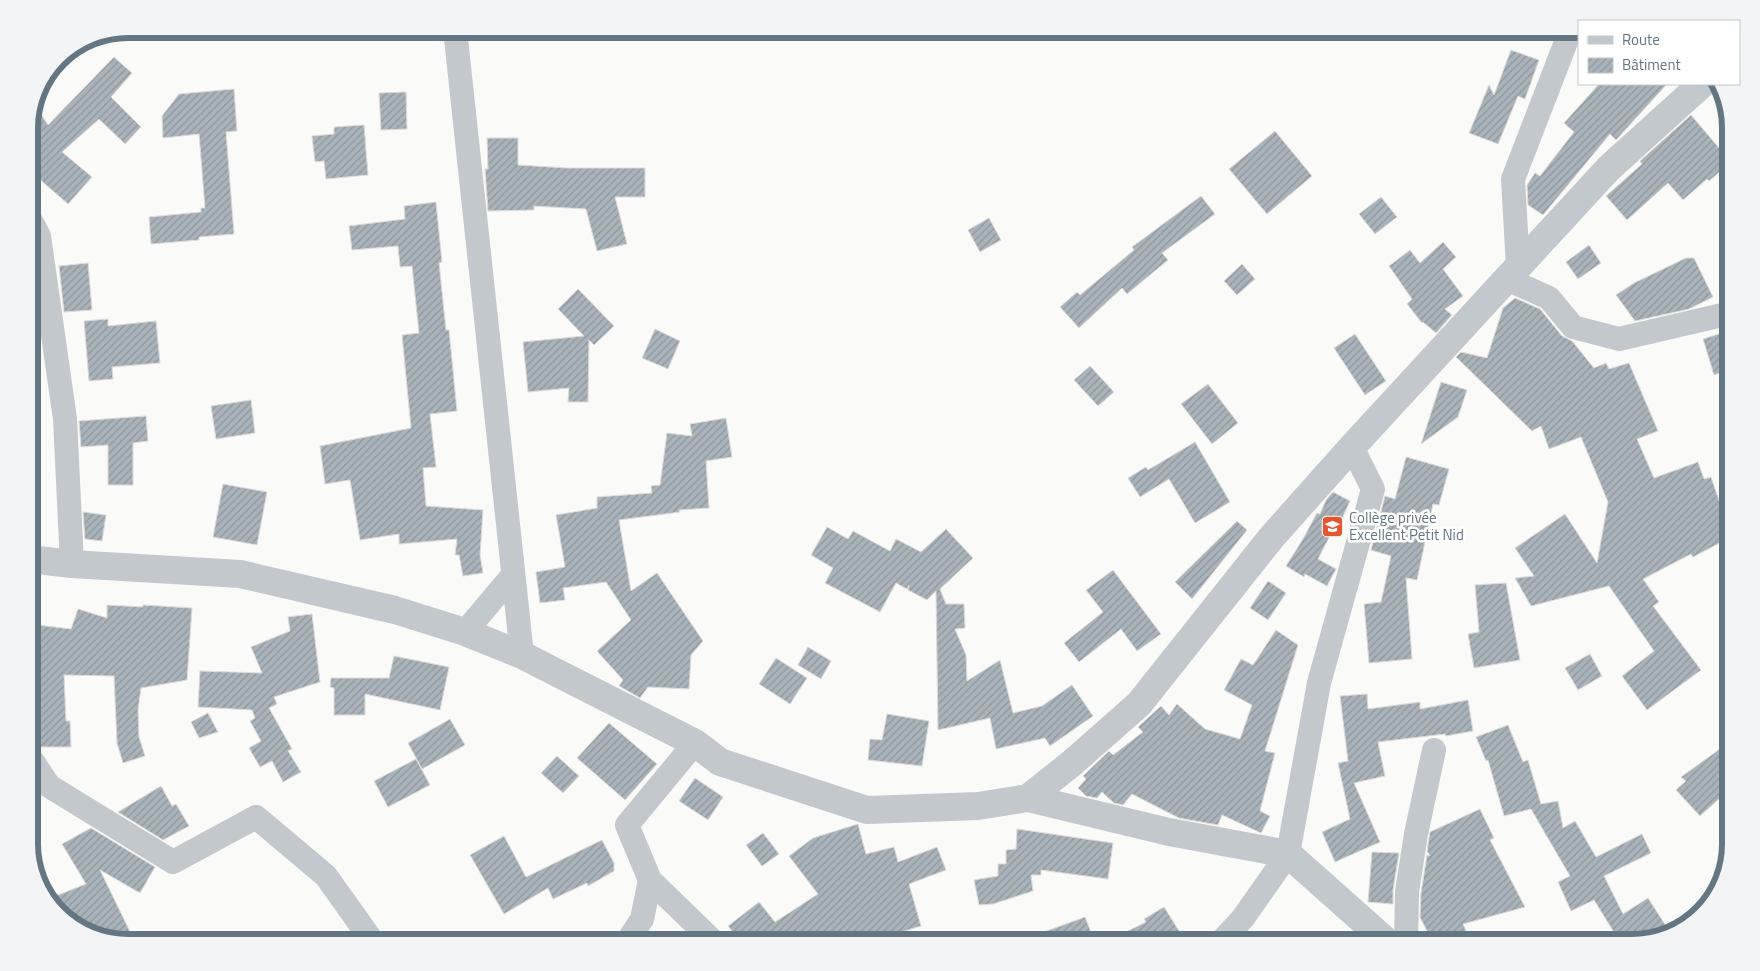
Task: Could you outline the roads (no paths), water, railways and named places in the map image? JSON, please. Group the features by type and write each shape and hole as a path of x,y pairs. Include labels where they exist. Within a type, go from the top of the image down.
{"street":[{"path":"456,38 522,656"},
{"path":"1513,273 1513,179 1568,38"},
{"path":"1028,798 1140,704 1271,538 1352,447 1609,168 1701,85"},
{"path":"38,233 65,419 72,564"},
{"path":"1513,273 1548,298 1573,327 1619,339 1722,315"},
{"path":"1228,934 1243,918 1288,854 1319,683 1373,489 1352,447"},
{"path":"38,560 72,564 240,574 395,610 465,632 522,656 695,743 720,762 866,810 978,806 1028,798 1169,832 1288,854 1378,934"},
{"path":"465,632 513,575"},
{"path":"695,743 627,825 650,880 706,934"},
{"path":"1406,934 1407,892 1416,834 1434,750"},
{"path":"38,770 49,786 172,862 256,817 326,876 367,934"},
{"path":"632,934 642,919 650,880"}],"place":[{"name":"Collège privée Excellent Petit Nid","path":"1333,526"}]}
